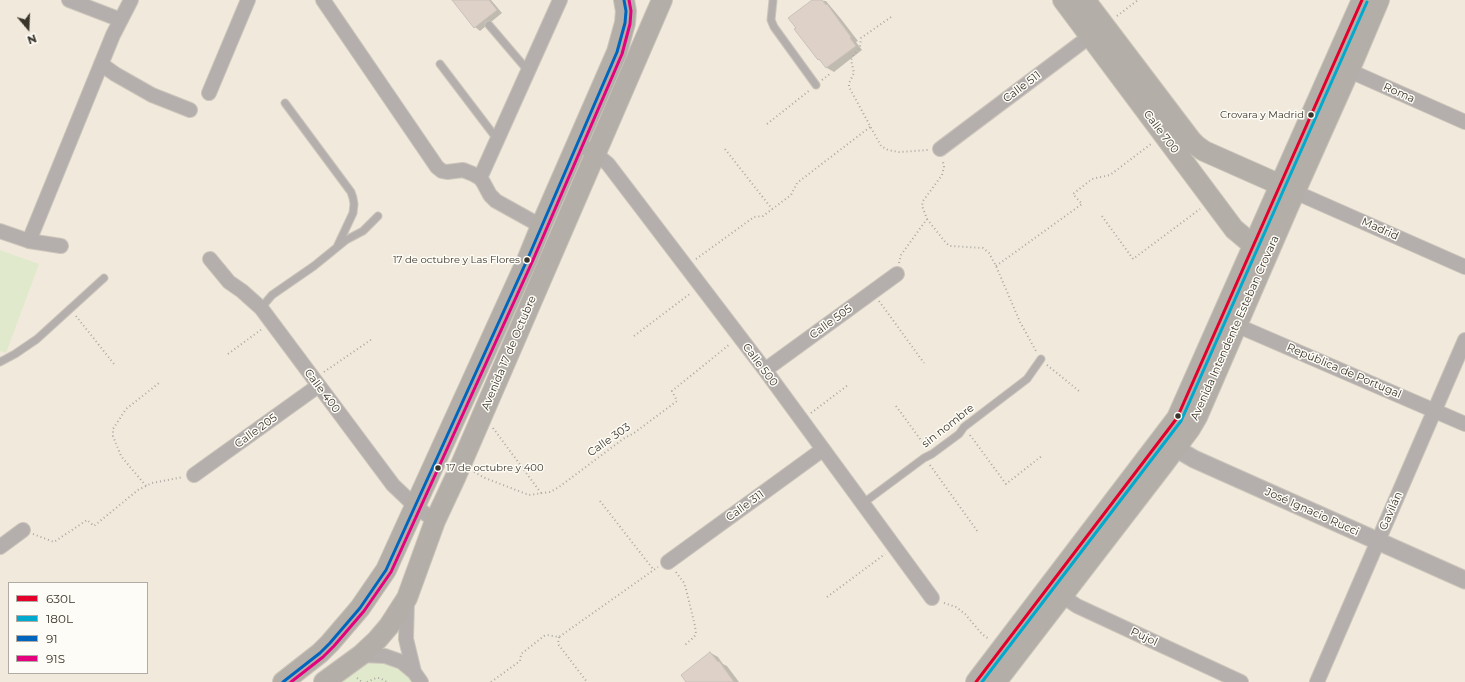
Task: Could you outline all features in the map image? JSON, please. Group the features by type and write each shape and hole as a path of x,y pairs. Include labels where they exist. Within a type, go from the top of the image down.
{"main road":[{"name":"Avenida 17 de Octubre","path":"330,677 361,655 389,626 407,598 435,521 461,464 586,148 622,38 626,11 624,0"},
{"name":"Avenida 17 de Octubre","path":"283,682 320,653 360,608 379,582 395,551 414,505 528,258 541,226 586,148 662,0"},
{"name":"Calle 700","path":"1063,0 1097,31 1197,146 1204,151 1288,188"},
{"name":"Calle 700","path":"1085,0 1097,31 1163,135 1234,229 1261,249"},
{"name":"Avenida Intendente Esteban Crovara","path":"1342,68 1362,0"},
{"name":"Avenida Intendente Esteban Crovara","path":"996,682 1056,592 1168,444 1177,418 1229,322 1342,68 1379,0"},
{"name":"Avenida Intendente Esteban Crovara","path":"976,682 1056,592"}],"street":[{"path":"70,0 121,20"},
{"path":"29,241 101,64 131,0"},
{"path":"209,93 248,0"},
{"path":"323,0 437,167 442,171 447,172 462,170 473,174 480,178 490,195 496,201 541,226"},
{"path":"480,178 560,0"},
{"name":"Calle 511","path":"940,149 1097,31"},
{"path":"101,64 115,74 152,95 190,110"},
{"name":"Roma","path":"1342,68 1465,122"},
{"name":"Calle 500","path":"586,148 608,164 700,287 765,370 822,450 932,598"},
{"name":"Madrid","path":"1288,188 1465,267"},
{"path":"0,231 29,241 61,246"},
{"name":"Calle 400","path":"210,259 229,282 242,291 261,308 393,485 414,505 435,521"},
{"name":"Calle 505","path":"765,370 897,274"},
{"name":"República de Portugal","path":"1229,322 1465,424"},
{"name":"Gavilán","path":"1317,682 1465,340"},
{"name":"Calle 205","path":"194,476 316,383"},
{"name":"José Ignacio Rucci","path":"1168,444 1194,459 1465,580"},
{"name":"Calle 311","path":"668,562 822,450"},
{"path":"0,547 23,530"},
{"name":"Pujol","path":"1056,592 1077,606 1241,682"},
{"path":"407,598 406,639 417,677"},
{"path":"320,653 330,677"},
{"path":"361,655 394,658 402,662 417,677"}],"lane":[{"path":"773,0 772,20 774,27 816,85"},
{"path":"489,25 524,66 529,68"},
{"path":"440,64 497,139"},
{"path":"285,103 351,192 354,204 353,213 337,247"},
{"path":"261,308 272,295 314,266 346,240 363,231 378,216"},
{"path":"0,362 37,339 104,278"},
{"name":"sin nombre","path":"862,504 924,458 932,454 958,434 964,427 1027,379 1041,359"}],"path":[{"path":"1097,31 1138,0"},
{"path":"891,17 861,38 860,47 851,60 854,72 849,83 849,87 881,146 888,150 899,152 940,149 944,167 942,175 923,201 922,206 927,219 950,246 983,248 989,252 1032,346 1043,363 1078,391"},
{"path":"766,124 831,73"},
{"path":"686,267 754,217 762,216 791,195 797,183 870,127"},
{"path":"996,266 1082,204 1073,194 1092,179 1110,175 1163,135"},
{"path":"726,149 772,209"},
{"path":"1102,216 1133,259 1212,199"},
{"path":"897,274 901,254 927,219"},
{"path":"634,336 700,287"},
{"path":"872,292 924,363"},
{"path":"70,309 114,364"},
{"path":"228,354 271,322"},
{"name":"Calle 303","path":"461,464 485,478 519,492 529,495 550,492 559,487 623,439 634,433 676,401 672,391 739,337"},
{"path":"316,383 372,339"},
{"path":"146,486 121,456 113,436 113,429 126,409 159,383"},
{"path":"801,421 848,385"},
{"path":"896,406 932,454"},
{"path":"489,423 541,493"},
{"path":"964,427 1006,484 1042,455"},
{"path":"924,458 978,532"},
{"path":"23,530 54,542 87,520 94,526 138,490 152,483 194,476"},
{"path":"600,501 653,569"},
{"path":"827,598 894,548"},
{"path":"586,682 558,644 559,637 653,569 668,562 684,583 696,626 696,634 685,645"},
{"path":"932,598 956,607 965,614 982,634 992,641"},
{"path":"491,682 520,661 521,654 547,634 559,637"},
{"path":"367,682 380,678 387,682"}],"green space":[{"path":"0,250 39,264 6,353 0,351"},
{"path":"381,661 396,665 408,673 414,682 336,682 359,665"}],"building":[{"path":"452,0 489,0 497,10 474,28"},
{"path":"812,0 822,0 826,5 827,4 856,46 826,68 794,29 796,28 788,18"},
{"path":"710,652 718,662 719,661 734,682 686,682 681,675"}],"transit line":[{"name":"91","path":"283,682 320,653 330,643 360,608 386,570 528,258 617,52 625,23 626,11 624,0"},
{"name":"91S","path":"291,682 323,657 334,646 364,611 391,572 533,260 622,54 630,24 631,11 629,0"},
{"name":"630L","path":"976,682 1177,418 1362,0"},
{"name":"180L","path":"982,682 1181,421 1367,2"}],"place":[{"name":"Crovara y Madrid","path":"1311,115"},
{"name":"17 de octubre y Las Flores","path":"527,260"},
{"name":"17 de octubre y 400","path":"438,468"}]}
